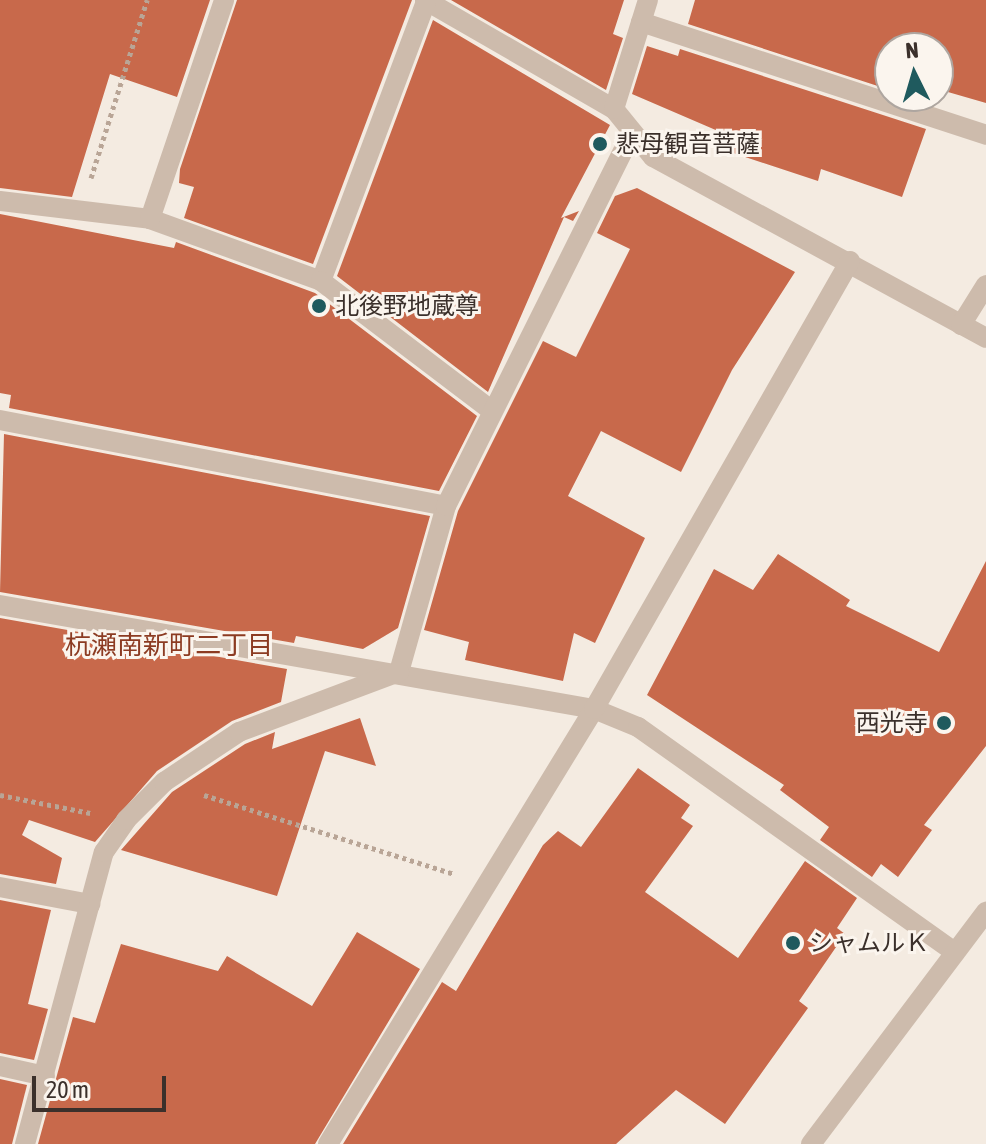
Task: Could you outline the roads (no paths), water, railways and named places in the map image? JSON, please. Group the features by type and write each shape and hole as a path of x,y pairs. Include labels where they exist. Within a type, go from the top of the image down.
{"street":[{"path":"150,219 224,0"},
{"path":"614,109 648,0"},
{"path":"321,281 426,1 614,109 630,137 653,157 850,261 986,338"},
{"path":"641,22 986,135"},
{"path":"399,672 446,506 630,137"},
{"path":"0,201 81,208 150,219 321,281 492,411"},
{"path":"328,1144 594,709 850,261"},
{"path":"961,325 986,285"},
{"path":"0,420 446,506"},
{"path":"0,605 399,672 594,709 638,727 955,952"},
{"path":"25,1144 104,852 126,820 164,782 239,732 399,672"},
{"path":"0,887 90,904"},
{"path":"811,1144 986,912"},
{"path":"0,1066 45,1076"}],"place":[{"name":"悲母観音菩薩","path":"600,144"},
{"name":"北後野地蔵尊","path":"319,306"},
{"name":"西光寺","path":"944,723"},
{"name":"シャムルＫ","path":"793,943"}],"district":[{"name":"杭瀬南新町二丁目","path":"169,646"}]}
